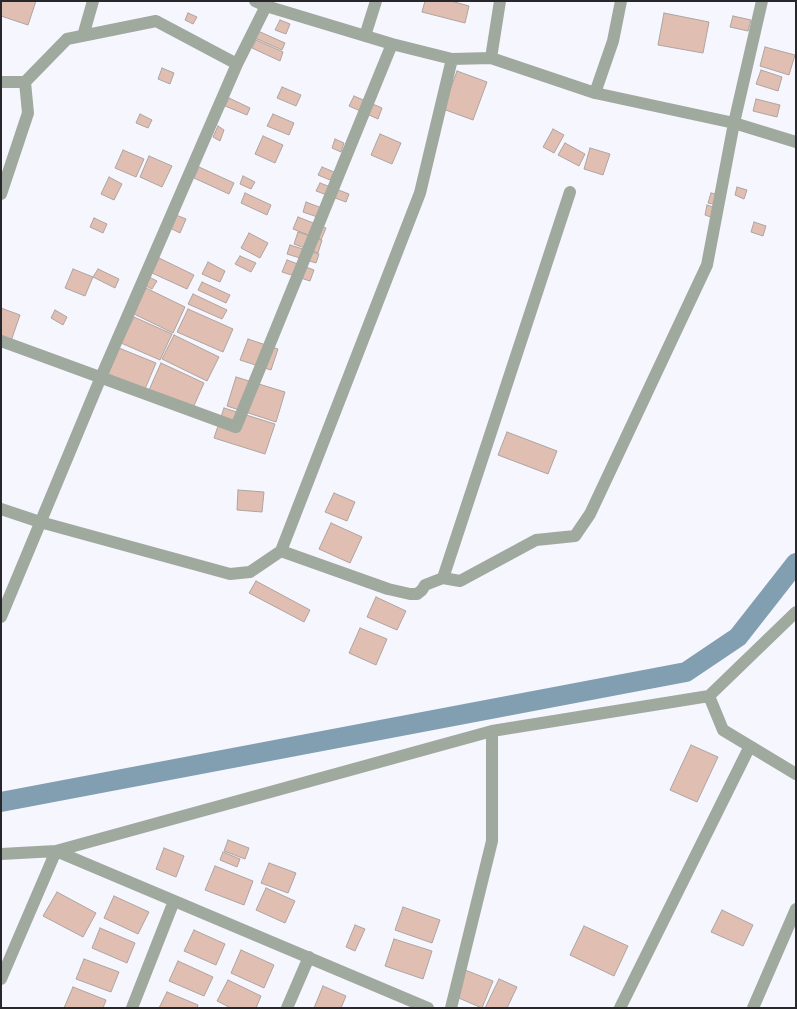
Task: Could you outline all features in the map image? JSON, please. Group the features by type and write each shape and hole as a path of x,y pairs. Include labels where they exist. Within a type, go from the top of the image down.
{"street":[{"path":"83,36 93,1"},
{"path":"365,36 376,1"},
{"path":"491,58 500,1"},
{"path":"595,93 613,41 621,1"},
{"path":"281,551 388,589 417,594 425,586 443,578 460,580 536,540 575,536 590,514 707,265 734,123 762,1"},
{"path":"1,617 101,377 237,64 260,4 392,44 452,59 491,58 595,93 734,123 796,142"},
{"path":"1,82 25,82 67,39 156,21 237,64"},
{"path":"1,341 236,427 392,44"},
{"path":"1,508 40,522 230,574 250,572 281,551 420,193 452,59"},
{"path":"1,194 28,113 25,82"},
{"path":"443,578 570,192"},
{"path":"1,854 56,851 492,730 709,696 796,612"},
{"path":"709,696 723,730 796,774"},
{"path":"451,1008 492,841 492,730"},
{"path":"620,1008 750,746"},
{"path":"56,851 428,1008"},
{"path":"1,979 56,851"},
{"path":"132,1008 174,901"},
{"path":"753,1008 796,909"},
{"path":"287,1008 309,957"}],"building":[{"path":"1,1 36,1 28,25 1,16"},
{"path":"425,1 451,1 469,6 465,23 422,12"},
{"path":"188,13 197,17 193,24 185,20"},
{"path":"664,13 709,22 703,53 658,45"},
{"path":"733,16 751,20 748,31 730,27"},
{"path":"280,20 290,24 286,34 275,30"},
{"path":"258,31 285,43 282,50 255,38"},
{"path":"256,40 283,52 280,61 252,48"},
{"path":"765,47 795,55 789,75 760,66"},
{"path":"162,68 174,73 170,84 158,79"},
{"path":"761,70 782,77 778,91 756,84"},
{"path":"457,71 487,82 473,120 443,109"},
{"path":"282,87 301,95 296,106 277,98"},
{"path":"354,96 382,108 378,119 349,106"},
{"path":"229,98 250,108 247,115 225,106"},
{"path":"756,99 780,105 777,117 753,111"},
{"path":"140,114 152,120 148,128 136,123"},
{"path":"273,114 294,123 289,135 267,126"},
{"path":"218,126 224,130 220,141 213,137"},
{"path":"553,129 564,135 554,153 543,147"},
{"path":"380,134 401,143 392,164 371,155"},
{"path":"263,136 283,145 275,163 255,154"},
{"path":"335,139 344,143 341,152 332,148"},
{"path":"565,143 585,154 579,166 558,155"},
{"path":"590,148 610,154 603,175 584,169"},
{"path":"123,150 144,159 136,177 115,168"},
{"path":"149,156 172,166 162,187 140,177"},
{"path":"199,167 234,183 229,194 194,178"},
{"path":"322,167 334,172 330,180 318,175"},
{"path":"243,176 255,182 251,189 240,184"},
{"path":"109,177 122,184 114,200 101,194"},
{"path":"320,183 349,194 346,202 316,191"},
{"path":"737,187 747,190 744,199 735,195"},
{"path":"245,193 271,205 267,215 241,203"},
{"path":"711,193 724,196 721,206 708,203"},
{"path":"306,202 327,210 323,219 303,212"},
{"path":"707,205 719,209 716,219 705,215"},
{"path":"176,215 186,219 180,233 170,228"},
{"path":"298,217 326,228 321,240 293,229"},
{"path":"94,218 107,224 103,233 90,227"},
{"path":"754,222 766,226 763,236 751,232"},
{"path":"298,232 322,240 318,253 294,244"},
{"path":"249,233 268,243 260,258 241,248"},
{"path":"290,245 319,254 316,263 287,254"},
{"path":"240,256 256,263 251,272 235,264"},
{"path":"159,258 194,275 187,289 152,273"},
{"path":"287,260 314,270 310,281 282,272"},
{"path":"208,262 225,271 220,282 202,274"},
{"path":"73,269 93,277 85,296 65,288"},
{"path":"98,269 119,279 115,288 93,277"},
{"path":"147,276 157,281 152,289 142,284"},
{"path":"202,282 230,295 226,303 198,290"},
{"path":"146,288 185,307 173,333 134,314"},
{"path":"193,294 227,310 222,319 188,304"},
{"path":"1,308 20,315 11,341 1,338"},
{"path":"188,309 233,329 223,352 177,332"},
{"path":"55,310 67,317 63,325 51,318"},
{"path":"134,317 172,334 160,360 121,343"},
{"path":"174,335 219,357 207,381 162,359"},
{"path":"248,339 278,349 271,370 240,360"},
{"path":"119,348 156,363 145,389 108,374"},
{"path":"161,363 204,383 192,410 149,390"},
{"path":"236,377 285,392 276,422 227,406"},
{"path":"224,408 275,424 265,454 214,438"},
{"path":"507,432 557,451 548,474 498,455"},
{"path":"238,490 264,492 262,512 237,510"},
{"path":"334,493 355,502 347,521 325,512"},
{"path":"331,523 362,537 350,563 319,549"},
{"path":"256,581 310,610 304,622 249,593"},
{"path":"376,597 406,611 397,630 367,617"},
{"path":"360,628 387,639 376,665 349,653"},
{"path":"691,745 718,757 697,802 670,790"},
{"path":"228,840 249,848 245,859 224,851"},
{"path":"164,848 184,856 176,877 156,869"},
{"path":"223,852 240,859 237,867 220,860"},
{"path":"269,863 296,873 288,893 261,883"},
{"path":"215,866 253,881 244,905 205,890"},
{"path":"266,888 295,901 285,923 256,910"},
{"path":"57,892 96,913 83,937 43,916"},
{"path":"114,896 149,912 138,934 104,918"},
{"path":"403,907 440,920 432,943 395,930"},
{"path":"722,910 753,925 743,946 711,932"},
{"path":"355,925 365,929 355,951 346,947"},
{"path":"584,926 628,946 614,976 570,955"},
{"path":"100,928 135,943 127,963 92,948"},
{"path":"194,930 225,944 216,965 184,951"},
{"path":"394,939 432,951 423,979 385,966"},
{"path":"241,950 274,965 264,988 231,973"},
{"path":"84,959 119,972 111,992 76,979"},
{"path":"178,961 213,977 204,996 169,981"},
{"path":"465,970 493,981 482,1008 454,996"},
{"path":"499,979 517,987 507,1008 485,1008"},
{"path":"228,980 261,996 256,1008 231,1008 217,1001"},
{"path":"323,986 346,996 341,1008 314,1008"},
{"path":"73,987 106,1000 103,1008 64,1008"},
{"path":"167,992 198,1005 197,1008 159,1008"}],"waterway":[{"path":"1,802 686,672 738,637 796,563"}]}
